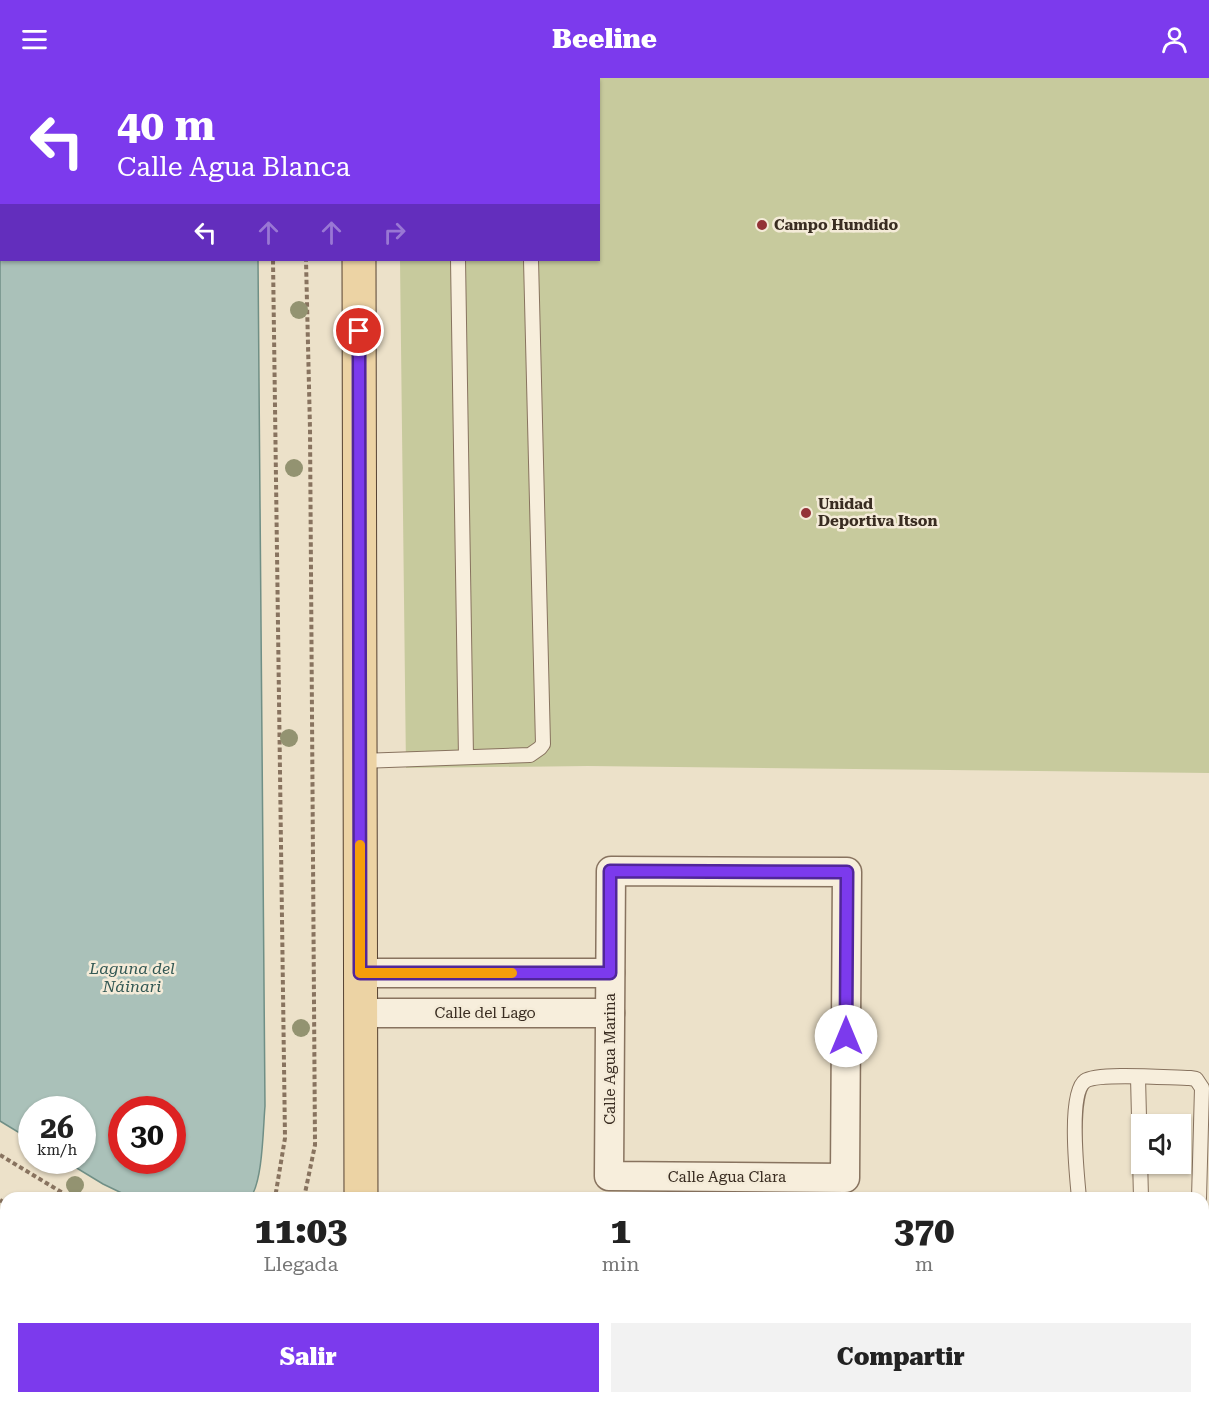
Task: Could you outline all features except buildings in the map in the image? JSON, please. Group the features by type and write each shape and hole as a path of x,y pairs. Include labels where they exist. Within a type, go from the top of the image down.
{"main road":[{"path":"359,261 361,1192"}],"street":[{"name":"Calle Agua Marina","path":"609,1176 610,871 847,872 846,1178"},
{"path":"360,973 610,973"},
{"name":"Calle del Lago","path":"360,1013 610,1013"},
{"name":"Calle Agua Clara","path":"609,1176 846,1178"}],"lane":[{"path":"458,261 466,757"},
{"path":"360,761 530,755 540,748 544,737 531,261"},
{"path":"1138,1077 1141,1192"},
{"path":"1079,1192 1075,1127 1077,1091 1082,1083 1089,1079 1138,1077 1190,1078 1201,1085 1203,1104 1199,1192"}],"path":[{"path":"273,261 285,1138 275,1192"},
{"path":"305,1192 315,1145 310,429 306,261"},
{"path":"0,1155 61,1192"}],"green space":[{"name":"Unidad Deportiva Itson","path":"600,78 1209,78 1209,773 588,766 406,768 400,261 600,261"}],"water":[{"name":"Laguna del Náinari","path":"0,261 258,261 265,1106 258,1180 253,1192 120,1192 86,1174 96,1174 96,1096 18,1096 18,1132 0,1121"}],"slow traffic":[{"path":"360,845 360,973 512,973"}],"place":[{"name":"Campo Hundido","path":"762,225"},
{"name":"Unidad Deportiva Itson","path":"806,513"}],"route":[{"path":"359,331 360,973 610,973 610,871 847,872 846,1036"}]}
